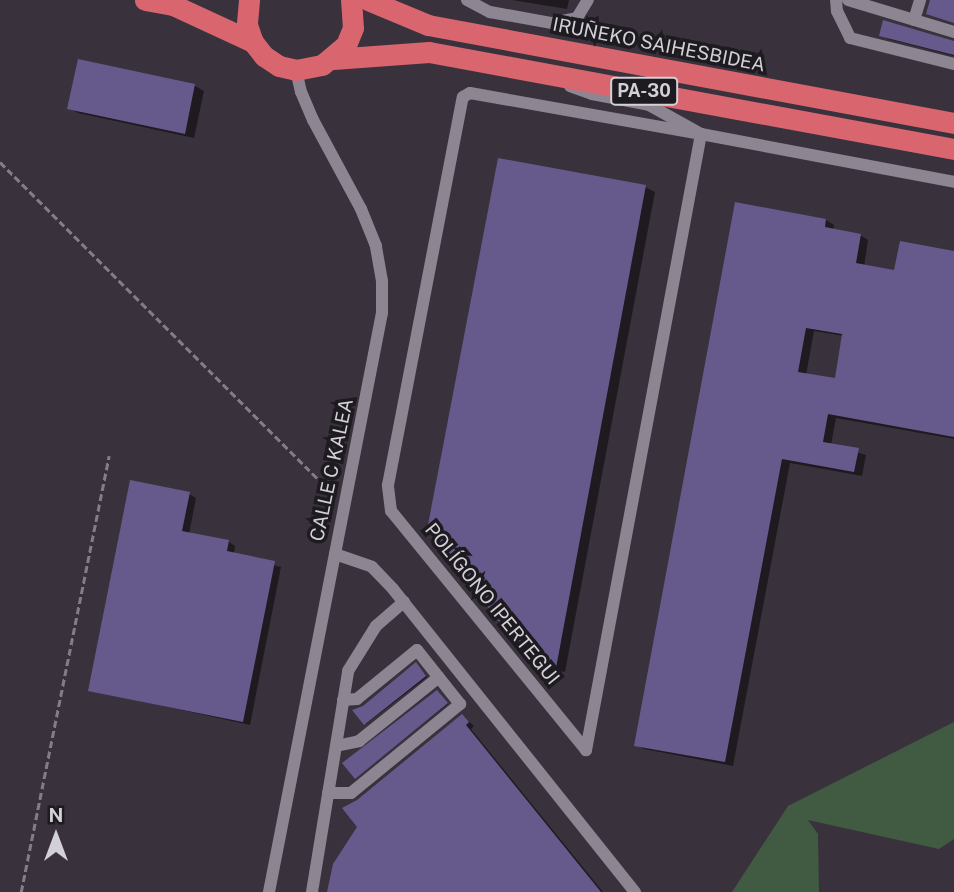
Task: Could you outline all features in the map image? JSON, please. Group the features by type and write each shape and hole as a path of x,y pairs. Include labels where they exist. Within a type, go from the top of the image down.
{"highway":[{"path":"145,0 173,5 253,43 271,61 296,70"},
{"path":"249,0 247,25 253,43"},
{"path":"333,58 346,45 353,28 351,0"},
{"name":"IRUÑEKO SAIHESBIDEA","path":"368,0 428,25 951,121"},
{"name":"PA-30","path":"296,70 309,69 333,58 429,52 954,149"}],"street":[{"path":"467,0 490,12 552,23 577,18 588,0"},
{"path":"836,0 837,11 850,38 954,64"},
{"path":"848,0 954,33"},
{"path":"914,20 920,0"},
{"name":"CALLE C KALEA","path":"269,892 377,351 382,313 382,281 376,246 361,209 313,120 301,92 296,70"},
{"path":"531,70 592,94 649,105 701,134 954,182"},
{"name":"POLÍGONO IPERTEGUI","path":"470,93 701,134 681,243 586,750 391,511 388,485 463,97 470,93"},
{"path":"335,554 372,567 404,602 635,892"},
{"path":"312,892 348,671 376,626 404,602"},
{"path":"328,793 351,793 460,704 416,650 357,699 343,700"},
{"path":"336,746 359,741 439,677"}],"path":[{"path":"0,162 328,491 346,498"},
{"path":"22,892 109,456"}],"green space":[{"path":"954,722 954,839 939,849 808,820 818,834 819,892 732,892 788,806"}],"building":[{"path":"930,0 954,0 954,23 926,14"},
{"path":"883,20 954,41 954,55 879,36"},
{"path":"78,59 195,84 185,134 67,109"},
{"path":"498,158 646,185 556,668 533,664 427,530"},
{"path":"735,202 826,219 825,227 861,234 856,263 894,270 900,241 954,251 954,437 828,414 823,442 859,448 854,472 782,459 725,762 634,746","holes":["806,328 842,334 835,378 798,372"]},
{"path":"130,480 190,492 182,531 229,540 227,551 275,561 243,722 88,691"},
{"path":"416,662 426,676 364,725 352,710 363,706"},
{"path":"437,690 448,703 355,779 342,763"},
{"path":"462,714 469,722 466,725 601,892 327,892 333,864 357,827 342,808 357,800"}]}
